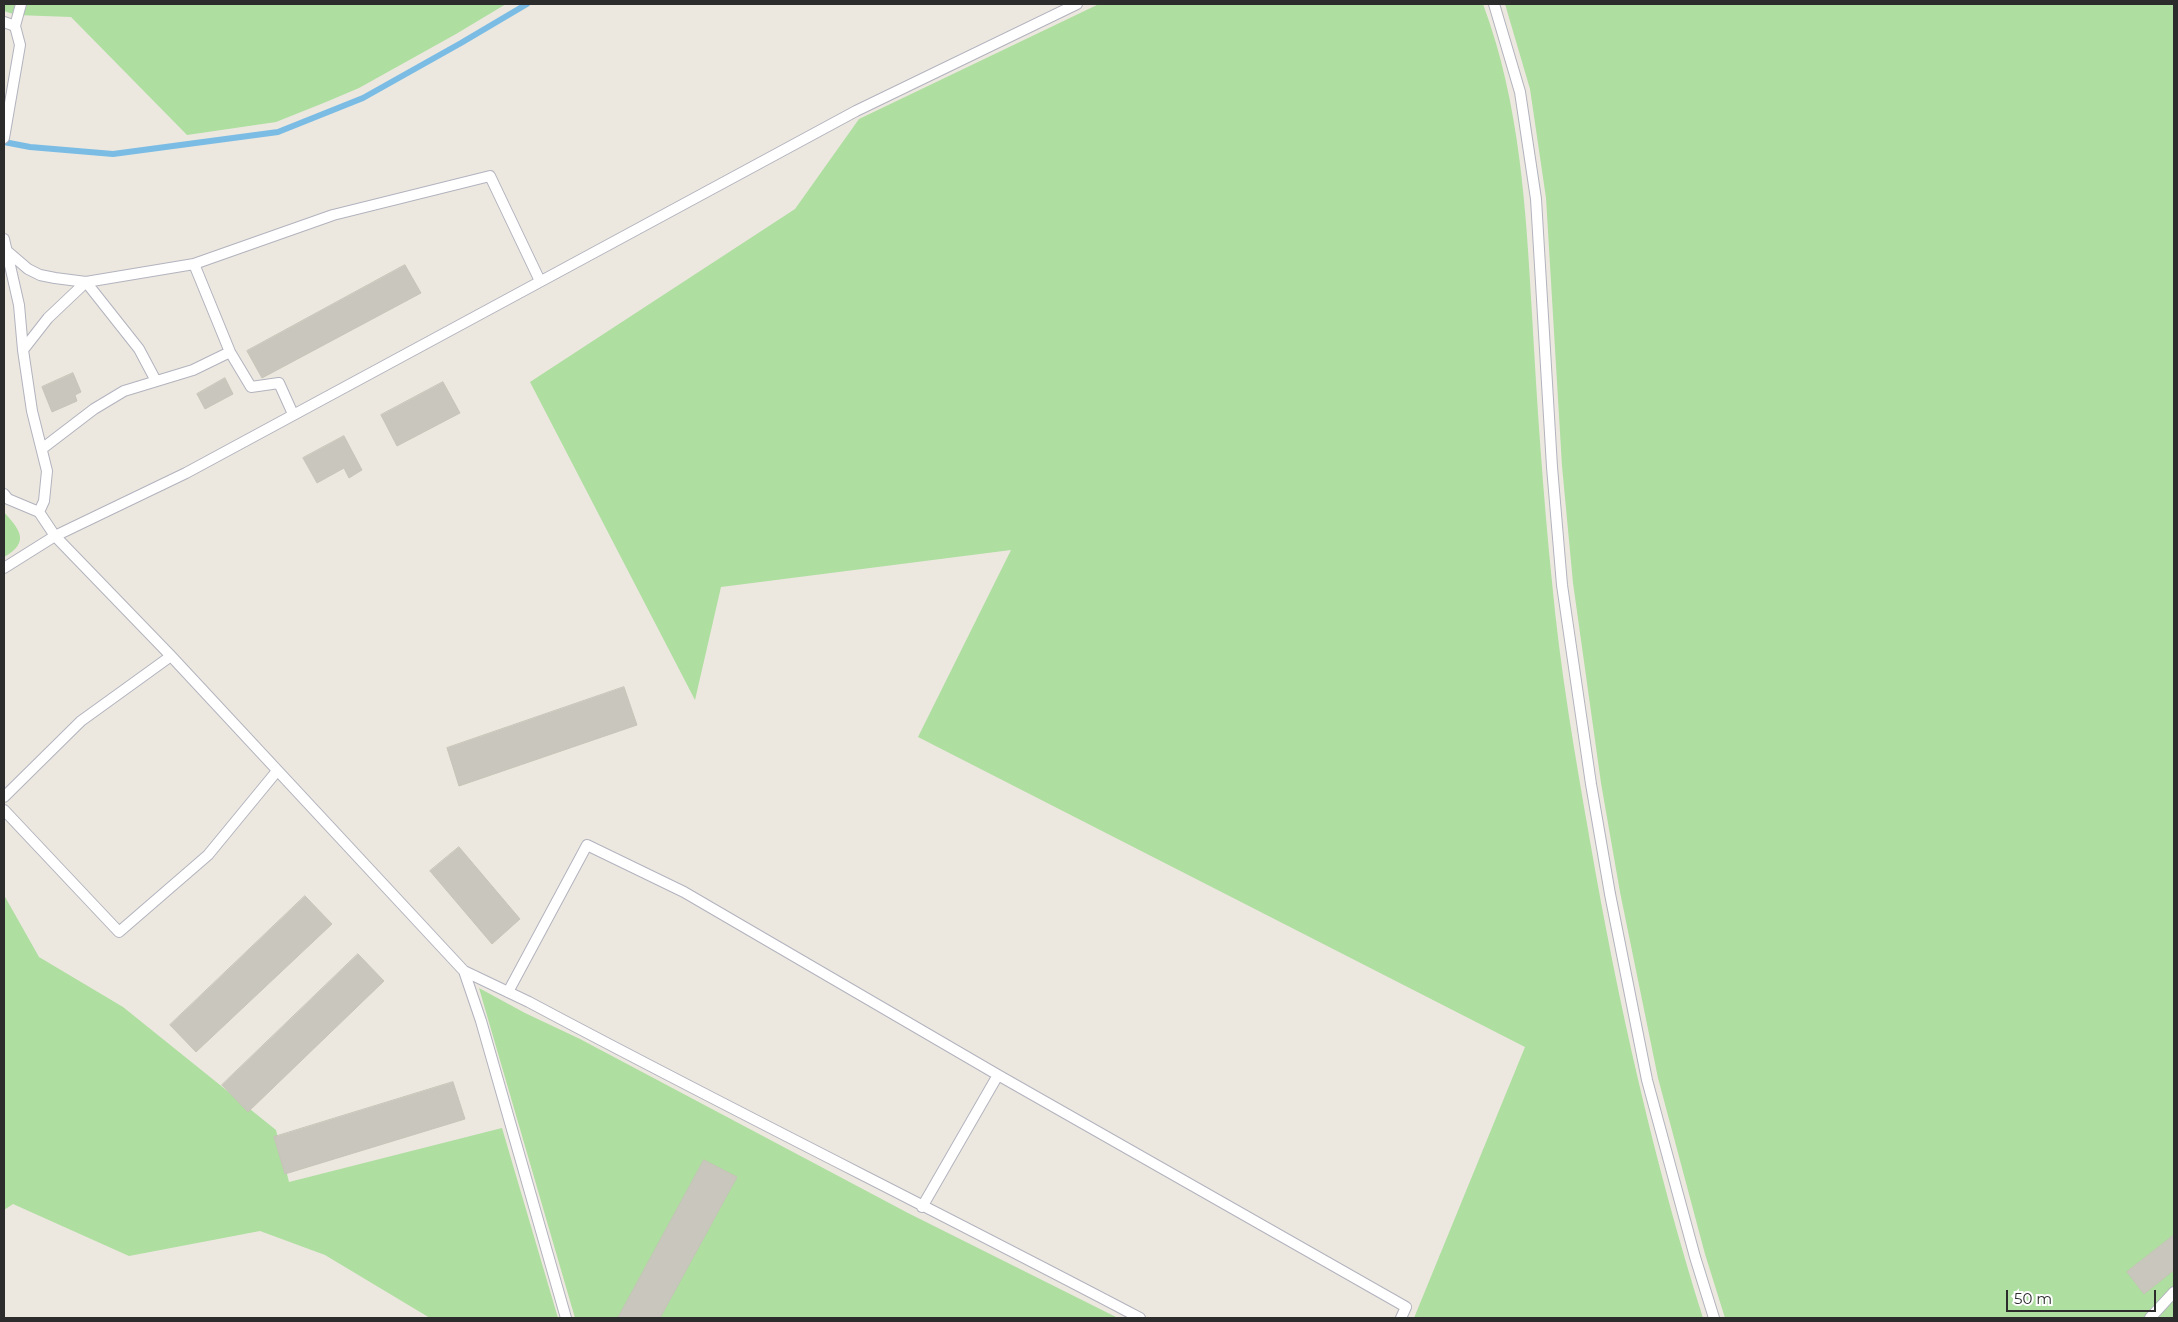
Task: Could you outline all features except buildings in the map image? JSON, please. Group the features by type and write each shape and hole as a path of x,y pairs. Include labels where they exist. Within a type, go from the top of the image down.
{"lane":[{"path":"4,138 20,45 15,26 21,4"},
{"path":"4,568 55,536 186,473 856,111 1077,4"},
{"path":"1494,4 1520,92 1536,199 1552,467 1562,585 1591,784 1612,904 1647,1080 1695,1257 1714,1318"},
{"path":"4,22 15,26"},
{"path":"7,251 28,269 40,275 86,282 194,264 334,215 490,176 540,281"},
{"path":"4,239 19,305 23,350 32,410 43,448 47,472 44,501 39,512"},
{"path":"194,264 230,352 251,387 279,384 293,414"},
{"path":"23,350 48,318 86,282"},
{"path":"86,282 139,350 156,381"},
{"path":"43,448 109,399 124,391 193,370 230,352"},
{"path":"4,494 8,499 39,512 55,536 171,656 464,971 922,1207 1052,1271 1140,1318"},
{"path":"4,797 81,721 171,656"},
{"path":"4,810 119,932 208,855 277,771"},
{"path":"508,992 587,845 684,892 998,1075 1406,1307 1401,1318"},
{"path":"464,971 481,1021 566,1318"},
{"path":"922,1207 998,1075"},
{"path":"2150,1318 2174,1292"}],"green space":[{"path":"4,4 506,4 359,88 326,102 276,122 187,135 71,17 16,15 4,11"},
{"path":"1099,4 1483,4 1505,79 1513,118 1524,196 1543,482 1555,615 1568,712 1601,902 1625,1022 1653,1141 1703,1318 1414,1318 1525,1047 918,737 1011,550 721,587 695,700 530,382 795,209 859,119"},
{"path":"1505,4 2174,4 2174,1318 1725,1318 1705,1254 1658,1078 1620,892 1601,783 1573,583 1562,466 1546,198 1530,89"},
{"path":"4,512 18,530 20,541 18,546 4,557"},
{"path":"4,895 39,957 123,1007 276,1130 289,1182 502,1128 558,1318 430,1318 325,1255 260,1231 129,1256 13,1204 4,1210"},
{"path":"479,988 525,1013 580,1039 908,1213 1118,1318 575,1318"}],"waterway":[{"path":"4,142 30,147 113,154 278,132 363,98 527,4"}]}
